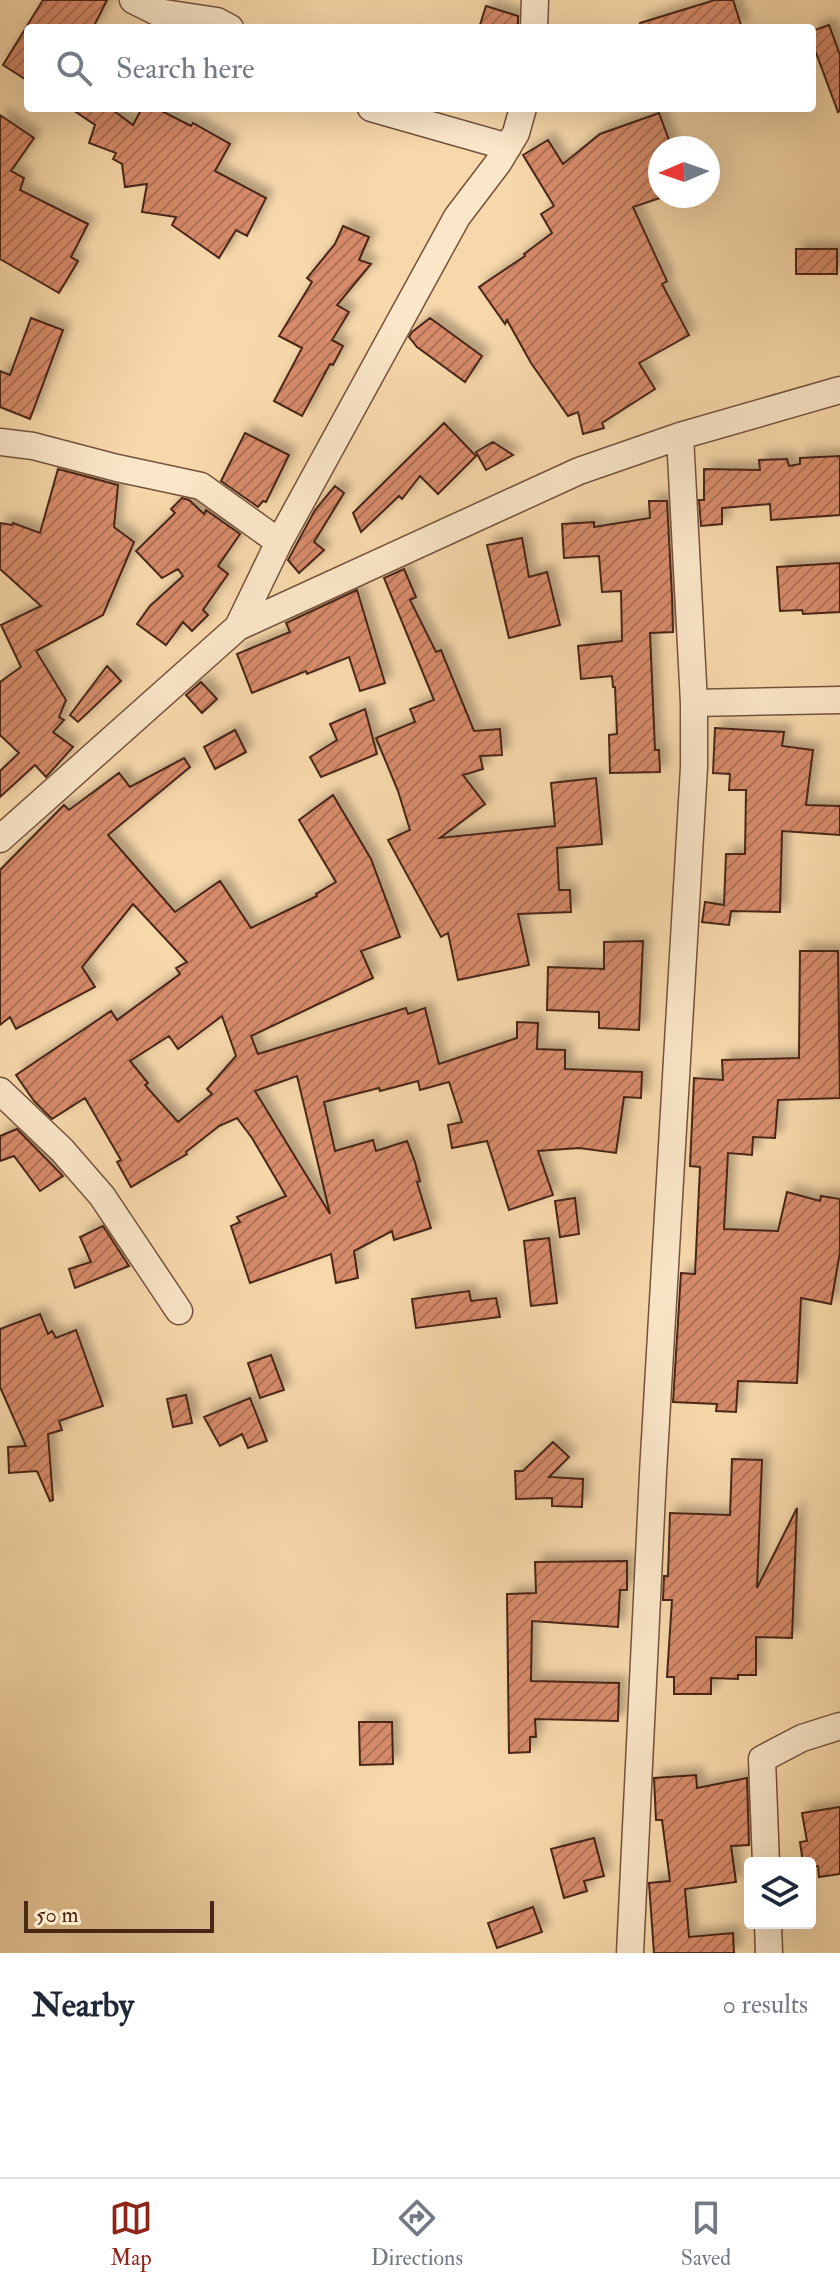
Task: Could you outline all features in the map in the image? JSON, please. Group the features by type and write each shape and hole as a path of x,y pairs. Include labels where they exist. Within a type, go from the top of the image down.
{"street":[{"path":"133,0 157,12 223,24"},
{"path":"534,24 535,0"},
{"path":"385,112 508,147"},
{"path":"238,627 279,542 457,217 508,147 522,112"},
{"path":"0,839 238,627 579,471 680,436 840,390"},
{"path":"630,1953 654,1457 694,767 694,703 680,436"},
{"path":"0,442 33,446 201,486 279,542"},
{"path":"694,703 840,700"},
{"path":"0,1091 62,1150 102,1196 179,1311"},
{"path":"766,1857 762,1759 802,1738 840,1726"},
{"path":"768,1929 769,1953"}],"building":[{"path":"43,0 107,0 95,24 28,24"},
{"path":"715,0 733,0 741,24 640,24"},
{"path":"486,6 518,16 518,24 480,24"},
{"path":"829,25 840,55 838,112 816,53 816,30"},
{"path":"24,31 24,78 3,65"},
{"path":"76,112 115,112 133,125 140,112 164,112 191,126 193,123 230,144 215,171 266,198 247,236 236,230 219,258 172,225 176,217 142,212 147,184 125,187 122,164 113,159 116,153 89,143 95,125"},
{"path":"659,113 668,136 648,136 648,202 633,207 667,281 662,284 689,335 639,363 655,389 602,423 604,428 583,434 578,412 568,416 531,363 507,320 505,324 479,287 525,256 552,233 541,214 554,206 523,155 548,140 563,164 600,134"},
{"path":"0,115 34,138 11,171 24,178 20,190 88,224 71,257 78,261 59,293 0,259"},
{"path":"343,226 369,237 359,260 371,264 337,305 349,312 332,340 343,346 302,416 274,401 302,348 279,336 312,282 307,278 335,244"},
{"path":"796,249 837,249 837,274 796,274"},
{"path":"31,318 63,330 30,419 0,407 0,371 10,375"},
{"path":"430,318 482,356 465,382 417,347 409,337"},
{"path":"444,423 476,456 438,494 420,476 402,499 399,496 361,532 353,513"},
{"path":"245,433 289,455 266,502 263,501 258,507 221,481"},
{"path":"493,442 513,455 486,470 476,452"},
{"path":"840,456 840,515 771,520 770,504 722,508 722,524 701,526 699,500 704,500 704,469 760,470 759,460 787,459 789,466 800,464 800,458"},
{"path":"58,469 118,485 114,527 134,542 103,615 36,651 66,700 59,717 64,720 53,732 73,747 46,777 35,765 0,797 0,771 19,753 0,735 0,682 21,667 1,625 41,606 0,569 0,523 13,523 40,533"},
{"path":"335,486 344,493 314,542 324,550 299,573 288,560 315,510"},
{"path":"182,498 189,500 204,514 206,510 240,534 218,566 228,574 203,610 208,615 192,631 183,622 166,645 137,624 150,606 183,576 178,569 162,578 136,551 175,513 171,509"},
{"path":"649,501 667,501 672,596 673,632 650,633 655,750 659,750 660,772 610,773 609,735 617,734 615,687 612,676 581,679 578,646 622,641 621,591 602,592 599,556 564,558 562,524 594,522 594,527 650,518"},
{"path":"522,538 529,577 547,572 560,625 509,638 487,545"},
{"path":"840,563 840,612 803,614 802,610 780,611 777,567"},
{"path":"404,569 416,597 410,600 436,652 441,650 474,731 500,729 502,755 480,756 483,769 463,775 485,804 440,838 555,826 551,783 596,778 602,844 557,848 559,890 570,890 571,912 518,914 529,965 458,980 448,933 441,937 388,840 410,830 376,738 415,722 410,709 434,700 384,578"},
{"path":"357,590 385,683 360,691 349,657 252,693 237,654 290,632 286,623"},
{"path":"107,666 121,681 78,722 70,715"},
{"path":"201,682 217,699 202,713 186,695"},
{"path":"365,709 377,754 321,777 310,757 337,740 330,724"},
{"path":"715,728 784,732 782,746 813,750 806,805 840,806 840,835 782,831 780,912 731,911 729,925 702,922 705,902 724,905 726,854 745,854 746,790 729,790 730,774 713,773"},
{"path":"235,730 246,752 215,769 204,747"},
{"path":"184,758 190,767 108,835 175,912 220,881 251,928 317,896 336,882 299,820 333,795 371,859 400,937 361,951 373,978 251,1036 258,1054 406,1008 408,1014 425,1008 439,1064 517,1038 517,1022 538,1023 537,1049 565,1050 565,1069 642,1072 641,1098 624,1097 616,1153 579,1148 538,1151 553,1195 509,1210 487,1141 452,1148 448,1125 462,1122 449,1082 420,1090 418,1081 324,1102 335,1151 373,1140 376,1151 407,1141 431,1228 394,1240 392,1231 354,1251 358,1278 336,1283 331,1254 250,1283 231,1226 240,1222 237,1217 286,1196 237,1118 219,1126 187,1154 131,1187 117,1162 121,1160 85,1098 52,1119 34,1101 16,1075 111,1011 117,1020 180,974 176,968 187,962 133,904 82,967 95,987 16,1029 10,1017 0,1025 0,870 64,805 69,810 119,773 130,787","holes":["222,1016 236,1056 207,1089 212,1094 178,1122 145,1085 148,1083 130,1061 169,1036 178,1049","297,1076 330,1214 255,1091"]},
{"path":"643,941 639,1030 599,1028 599,1012 547,1010 548,967 604,969 604,942"},
{"path":"800,951 838,951 840,1098 778,1100 775,1138 753,1137 752,1155 728,1153 724,1229 778,1231 787,1192 820,1201 821,1196 840,1199 840,1252 831,1304 801,1298 797,1383 738,1381 736,1412 716,1411 717,1404 673,1402 681,1273 695,1274 700,1167 690,1166 694,1078 723,1080 722,1060 799,1058"},
{"path":"17,1129 63,1176 40,1191 14,1156 0,1161 0,1136"},
{"path":"575,1198 579,1234 560,1237 555,1201"},
{"path":"103,1226 129,1266 75,1288 69,1269 91,1262 80,1237"},
{"path":"549,1238 557,1303 531,1306 524,1241"},
{"path":"469,1291 471,1301 496,1298 500,1317 416,1328 412,1299"},
{"path":"40,1314 48,1334 52,1331 56,1338 76,1330 103,1406 59,1421 62,1430 48,1434 53,1500 50,1501 37,1471 9,1473 8,1447 26,1446 0,1387 0,1329"},
{"path":"271,1355 284,1390 260,1398 248,1363"},
{"path":"186,1395 192,1423 173,1427 167,1399"},
{"path":"250,1398 267,1441 248,1448 242,1434 220,1446 204,1417"},
{"path":"553,1442 569,1457 549,1477 583,1479 582,1507 552,1506 552,1498 516,1499 515,1471 523,1471"},
{"path":"732,1459 762,1460 757,1588 797,1508 792,1638 756,1637 756,1675 738,1675 738,1679 711,1678 711,1694 674,1694 674,1677 667,1677 672,1600 663,1600 664,1576 668,1576 670,1513 730,1515"},
{"path":"627,1561 627,1590 620,1590 618,1627 532,1621 531,1681 619,1683 618,1721 535,1719 536,1737 530,1737 530,1752 509,1753 507,1594 536,1593 535,1562"},
{"path":"359,1722 392,1722 393,1764 360,1765"},
{"path":"696,1775 697,1788 747,1778 749,1845 731,1846 736,1882 685,1889 689,1937 733,1933 734,1953 654,1953 649,1883 670,1881 662,1820 656,1820 654,1778"},
{"path":"840,1807 840,1874 819,1877 816,1857 802,1857 800,1842 807,1841 802,1813"},
{"path":"594,1838 604,1876 584,1881 587,1891 564,1898 551,1849"},
{"path":"533,1907 542,1932 497,1948 488,1923"}]}
